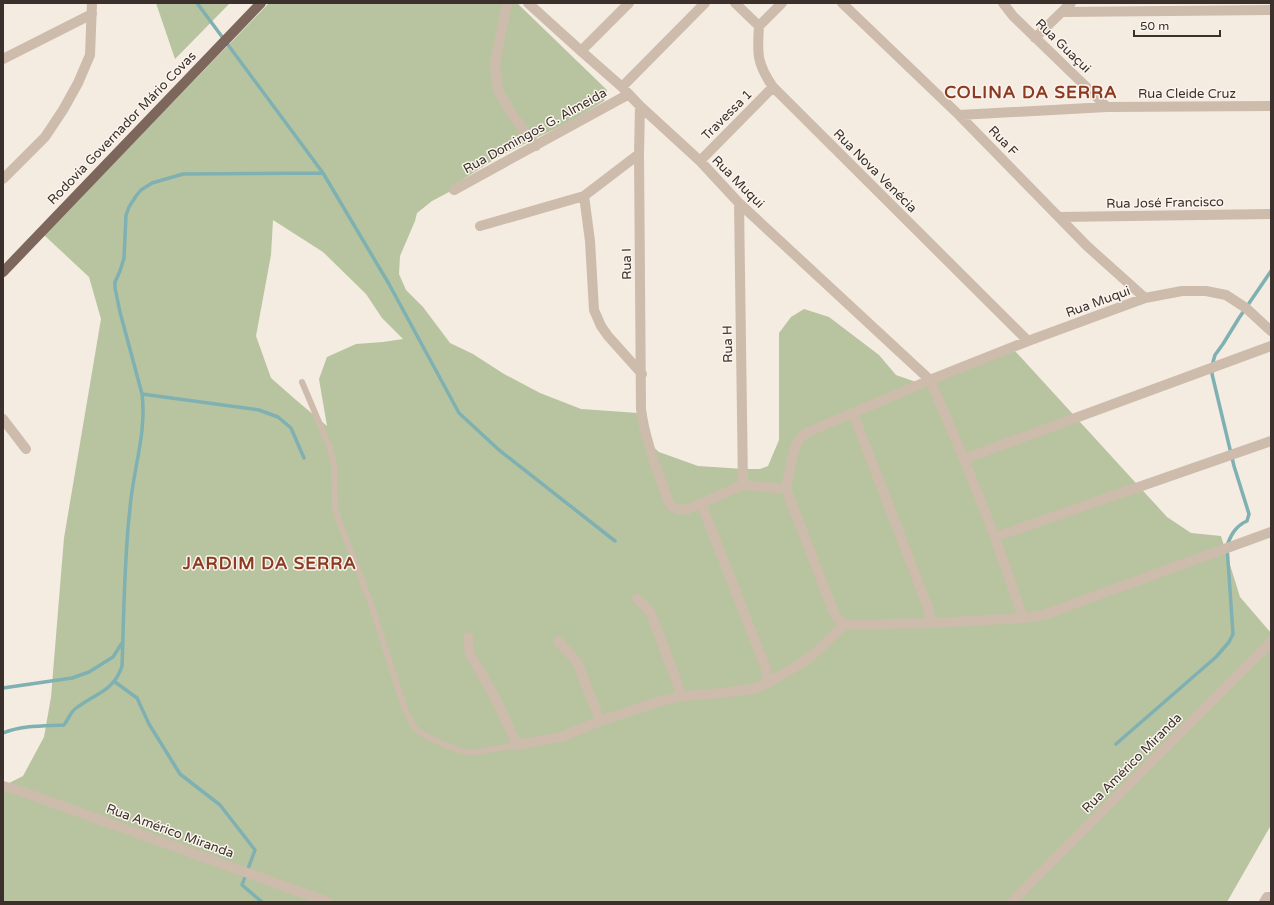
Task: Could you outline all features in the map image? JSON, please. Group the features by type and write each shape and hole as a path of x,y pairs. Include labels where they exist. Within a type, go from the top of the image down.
{"main road":[{"name":"Rodovia Governador Mário Covas","path":"3,272 261,3"}],"street":[{"path":"507,3 496,64 498,91 514,117 536,146"},
{"name":"Rua Muqui","path":"528,3 581,52 626,90 640,106 700,161 739,203 930,380"},
{"path":"581,52 629,3"},
{"name":"Rua Domingos G. Almeida","path":"454,190 536,146 626,90 705,3"},
{"path":"735,3 759,26 782,3"},
{"name":"Rua F","path":"842,3 959,115 1087,246 1146,298"},
{"name":"Rua Guaçui","path":"1003,3 1013,16 1107,107"},
{"path":"1035,38 1071,3"},
{"path":"3,59 92,8"},
{"path":"3,179 45,137 63,110 78,83 90,54 92,8"},
{"path":"1063,12 1271,10"},
{"name":"Rua Nova Venécia","path":"759,26 758,56 760,66 773,87 1028,341"},
{"name":"Travessa 1","path":"700,161 773,87"},
{"name":"Rua I","path":"640,106 641,409 647,440 668,503 678,510 688,509 701,503"},
{"name":"Rua Cleide Cruz","path":"959,115 1107,107 1271,106"},
{"path":"480,226 584,196 639,154"},
{"path":"584,196 590,241 594,310 608,336 642,374"},
{"name":"Rua H","path":"739,203 743,485"},
{"name":"Rua José Francisco","path":"1059,217 1271,214"},
{"name":"Rua Muqui","path":"786,489 793,454 797,443 801,437 808,432 930,380 1028,341 1146,298 1182,291 1206,291 1226,295 1246,308 1271,331"},
{"path":"964,459 1271,346"},
{"path":"930,380 995,537 1023,618"},
{"path":"854,413 927,605 932,623"},
{"path":"3,419 26,449"},
{"path":"995,537 1271,442"},
{"path":"768,683 766,669 701,503 743,485 786,489 835,615 844,625"},
{"path":"468,637 470,654 496,700 517,745 561,737 600,721 660,701 682,696 753,689 768,683 800,664 814,654 844,625 932,623 1023,618 1043,615 1271,532"},
{"path":"637,599 650,611 682,696"},
{"path":"558,641 578,664 600,721"},
{"name":"Rua Américo Miranda","path":"1012,902 1271,642"},
{"name":"Rua Américo Miranda","path":"3,786 328,902"}],"lane":[{"path":"302,382 332,456 335,507 339,521 370,601 404,706 410,718 416,728 422,733 460,752 472,753 517,745"}],"green space":[{"path":"156,3 230,3 175,59"},
{"path":"269,3 517,3 607,90 604,101 573,120 498,157 462,180 451,191 432,201 417,213 400,256 399,274 406,290 423,307 450,343 473,354 504,374 540,393 581,409 638,413 644,439 659,452 698,466 744,469 760,469 768,466 779,440 779,333 791,317 804,309 829,317 879,355 896,375 916,382 1015,351 1167,517 1191,533 1221,536 1240,597 1271,633 1271,825 1227,902 3,902 3,786 23,776 44,737 51,697 64,538 101,319 89,277 44,235","holes":["273,220 323,252 366,294 382,318 403,339 356,344 327,357 319,379 327,426 271,378 256,336 271,255"]}],"waterway":[{"path":"197,3 323,173 389,284 459,413 499,450 615,541"},
{"path":"3,733 25,727 64,725 75,709 102,692 114,682 122,666 126,547 143,422 142,394 115,288 115,282 124,258 126,215 129,207 141,190 152,183 183,174 323,173"},
{"path":"1116,744 1216,657 1229,642 1233,634 1227,546 1234,531 1247,521 1249,514 1234,466 1212,374 1213,362 1215,355 1271,271"},
{"path":"142,394 259,410 278,417 291,428 304,458"},
{"path":"3,688 72,678 89,672 113,657 122,643"},
{"path":"115,682 137,698 149,724 180,774 220,805 255,850 242,885 262,902"}],"district":[{"name":"COLINA DA SERRA","path":"1031,92"},
{"name":"JARDIM DA SERRA","path":"270,563"}]}
